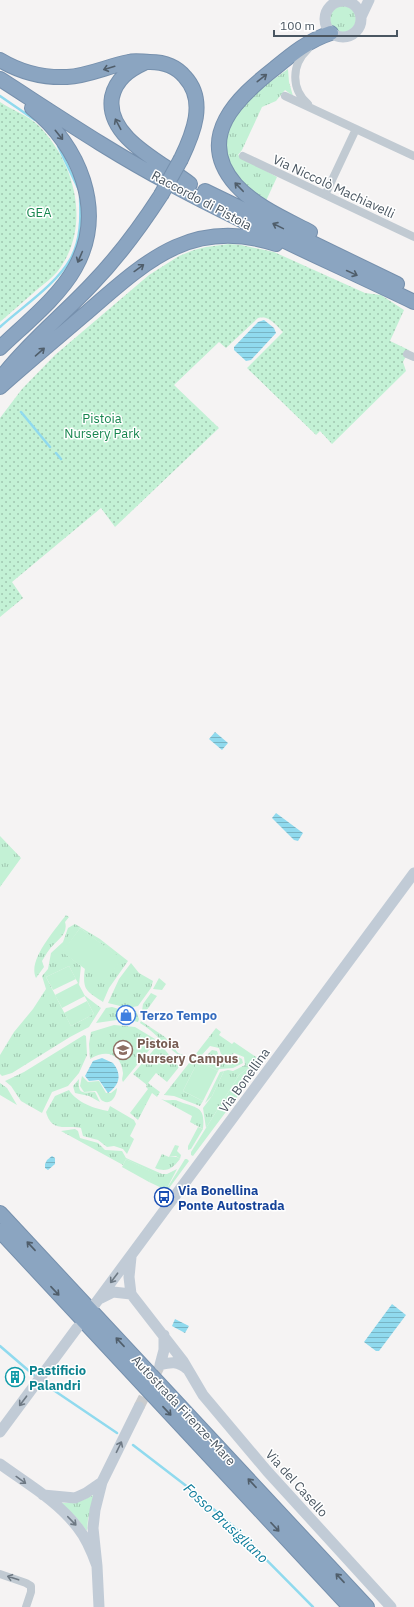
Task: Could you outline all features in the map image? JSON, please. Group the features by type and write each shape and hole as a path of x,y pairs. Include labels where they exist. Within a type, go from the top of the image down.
{"highway":[{"path":"332,34 310,41 251,86 237,100 230,110 222,129 220,153 229,176 248,196 347,253 391,281"},
{"path":"0,60 31,73 56,77 89,73 130,61 165,64 174,68 188,79 194,91 197,111 195,124 181,159 161,194 134,234 105,270 41,333 0,379"},
{"path":"147,62 125,74 117,85 112,101 115,118 122,131 137,147 190,184"},
{"name":"Raccordo di Pistoia","path":"0,69 108,137 190,184 414,291"},
{"path":"0,80 44,118 69,148 80,170 87,189 89,216 84,247 70,276 36,313 0,348"},
{"name":"Raccordo di Pistoia","path":"0,80 170,184 328,262 414,302"},
{"path":"0,387 132,273 152,259 183,244 217,236 242,237 267,242 304,256 328,262"},
{"path":"0,362 41,333"},
{"name":"Autostrada Firenze-Mare","path":"0,1213 367,1607"},
{"name":"Autostrada Firenze-Mare","path":"0,1231 350,1607"}],"main road":[{"path":"361,17 358,9 351,1 336,3 327,11 326,24 332,34 344,38 353,34 360,26 361,17 369,0"},
{"name":"Via Bonellina","path":"131,1294 114,1292 96,1302 414,873"},
{"path":"131,1294 129,1272 132,1255"},
{"name":"Via del Casello","path":"131,1294 164,1335 190,1371 203,1395 232,1431 391,1607"},
{"path":"1,1427 77,1328"},
{"path":"164,1335 164,1350 160,1365 178,1363 190,1371"},
{"path":"99,1607 93,1528 95,1510 102,1482 139,1407"},
{"path":"0,1464 43,1495 78,1527 89,1545 97,1566"},
{"path":"43,1495 75,1498 86,1493 102,1482"}],"street":[{"path":"311,108 301,97 297,88 295,78 298,61 314,44 332,34"},
{"path":"285,96 414,156"},
{"path":"325,195 356,129"},
{"name":"Via Niccolò Machiavelli","path":"243,156 414,237"},
{"path":"0,1574 31,1586 31,1592 26,1607"}],"green space":[{"path":"343,6 352,10 356,19 352,28 343,32 334,28 330,19 334,10"},
{"path":"288,69 289,82 293,96 285,90 276,101 262,107 242,150 238,155 277,177 265,203 239,184 225,152 227,136 232,122 242,107 260,89"},
{"name":"GEA","path":"0,102 35,122 52,141 70,177 75,197 76,216 74,236 68,255 57,272 0,322"},
{"name":"Pistoia Nursery Park","path":"229,244 274,252 365,293 381,295 404,310 390,341 409,350 403,362 406,371 332,444 320,431 316,435 247,368 283,332 275,323 268,319 262,317 258,318 226,348 219,342 174,385 219,428 115,527 101,508 12,582 23,598 0,617 0,418 22,389 55,355 149,275 179,256 194,250"},
{"path":"0,836 21,858 0,887"},
{"path":"66,915 69,917 65,922 65,931 61,938 46,954 42,961 44,967 36,978 34,971 35,963 39,954 50,936"},
{"path":"75,924 100,939 128,961 109,988 103,1002 86,989 84,981 85,968 104,982 121,959 80,928 63,952 81,966 79,985 69,966 46,977 71,1026 94,1014 84,995 101,1008 89,1027 12,1073 2,1076 0,1074 0,1055 14,1032 33,1009 46,989 42,976 48,969 51,953 63,942 68,928"},
{"path":"80,928 122,959 104,983 62,952"},
{"path":"131,963 139,973 153,981 151,988 138,1006 128,1008 108,1003 119,979"},
{"path":"69,966 76,979 53,990 46,977"},
{"path":"159,978 166,984 162,990 153,989"},
{"path":"78,983 85,996 62,1008 55,995"},
{"path":"151,993 157,996 141,1018 143,1004"},
{"path":"87,1001 94,1014 71,1026 64,1013"},
{"path":"112,1007 126,1011 136,1011 139,1019 138,1022 124,1019 96,1023 106,1008"},
{"path":"141,1021 165,1037 178,1053 183,1055 185,1059 173,1051 140,1023"},
{"path":"114,1025 135,1027 155,1039 150,1049 123,1082 122,1066 116,1057 102,1054 90,1059 89,1044 91,1032"},
{"path":"216,1028 221,1032 219,1035 232,1044 234,1042 259,1059 239,1075 206,1128 203,1108 212,1096 224,1071 233,1071 245,1065 244,1057 234,1053 228,1058 221,1054 219,1048 210,1046 200,1057 195,1055"},
{"path":"84,1035 86,1036 87,1055 79,1073 68,1086 52,1092 42,1113 21,1101 11,1086 5,1081 24,1072"},
{"path":"161,1045 179,1067 167,1082 156,1073 148,1083 160,1092 157,1097 152,1093 138,1120 130,1113 148,1089 146,1087 147,1085 133,1074 157,1046"},
{"path":"212,1050 217,1051 219,1057 227,1061 237,1056 242,1059 243,1063 233,1068 219,1069 218,1071 200,1062"},
{"path":"193,1058 198,1061 183,1091 203,1101 200,1106 174,1096 164,1095"},
{"path":"259,1059 263,1062 193,1156 191,1155 191,1152 239,1075"},
{"path":"198,1061 218,1071 203,1101 183,1091"},
{"path":"224,1071 212,1096 205,1103 220,1072"},
{"path":"82,1076 88,1082 99,1081 106,1093 111,1093 117,1088 113,1099 106,1102 101,1099 96,1091 84,1092 80,1086"},
{"path":"79,1079 79,1088 81,1092 95,1092 100,1102 89,1096 75,1093 73,1086"},
{"path":"0,1083 7,1088 17,1105 0,1095"},
{"path":"69,1090 76,1098 86,1104 97,1109 108,1111 110,1106 134,1120 136,1124 130,1136 134,1139 127,1154 123,1149 114,1146 107,1147 98,1140 83,1136 81,1128 60,1127 52,1123 46,1112 55,1096"},
{"path":"161,1099 176,1100 194,1106 200,1110 203,1117 203,1129 190,1122 192,1116"},
{"path":"198,1127 203,1129 191,1149 188,1150 188,1146"},
{"path":"75,1129 78,1131 80,1138 98,1143 105,1150 122,1151 126,1158 162,1174 167,1174 177,1169 166,1190 149,1182 153,1173 126,1159 123,1165 61,1131"},
{"path":"175,1145 179,1146 177,1151 181,1155 180,1159 176,1156 169,1157"},
{"path":"162,1154 180,1159 169,1169 163,1170 155,1168"},
{"path":"126,1159 154,1173 149,1182 122,1167"},
{"path":"185,1159 189,1161 167,1191 166,1190"},
{"path":"95,1494 88,1519 87,1531 76,1517 58,1502 77,1502"}],"water":[{"path":"264,320 274,328 276,333 251,360 246,361 234,350 234,347 258,322"},
{"path":"215,732 228,743 222,750 209,739"},
{"path":"276,813 303,833 298,841 294,840 272,818"},
{"path":"102,1058 113,1063 119,1075 117,1083 108,1093 99,1080 89,1081 85,1076 93,1061"},
{"path":"52,1156 55,1158 55,1164 48,1170 45,1168 45,1164"},
{"path":"392,1304 406,1315 379,1351 376,1351 364,1342"},
{"path":"175,1319 189,1326 185,1333 172,1326"}],"waterway":[{"path":"0,96 35,120"},
{"path":"58,146 79,190"},
{"path":"0,327 48,286 65,268 71,258 79,236 80,197"},
{"path":"21,412 50,447"},
{"path":"56,453 61,459"},
{"name":"Fosso Brusigliano","path":"0,1346 36,1377"},
{"name":"Fosso Brusigliano","path":"43,1383 117,1433"},
{"name":"Fosso Brusigliano","path":"133,1445 189,1488 234,1527 313,1607"}],"tunnel":[{"path":"139,1407 160,1365"}],"place":[{"name":"Terzo Tempo","path":"126,1015"},
{"name":"Pistoia Nursery Campus","path":"123,1050"},
{"name":"Via Bonellina Ponte Autostrada","path":"164,1197"},
{"name":"Pastificio Palandri","path":"15,1377"}]}
